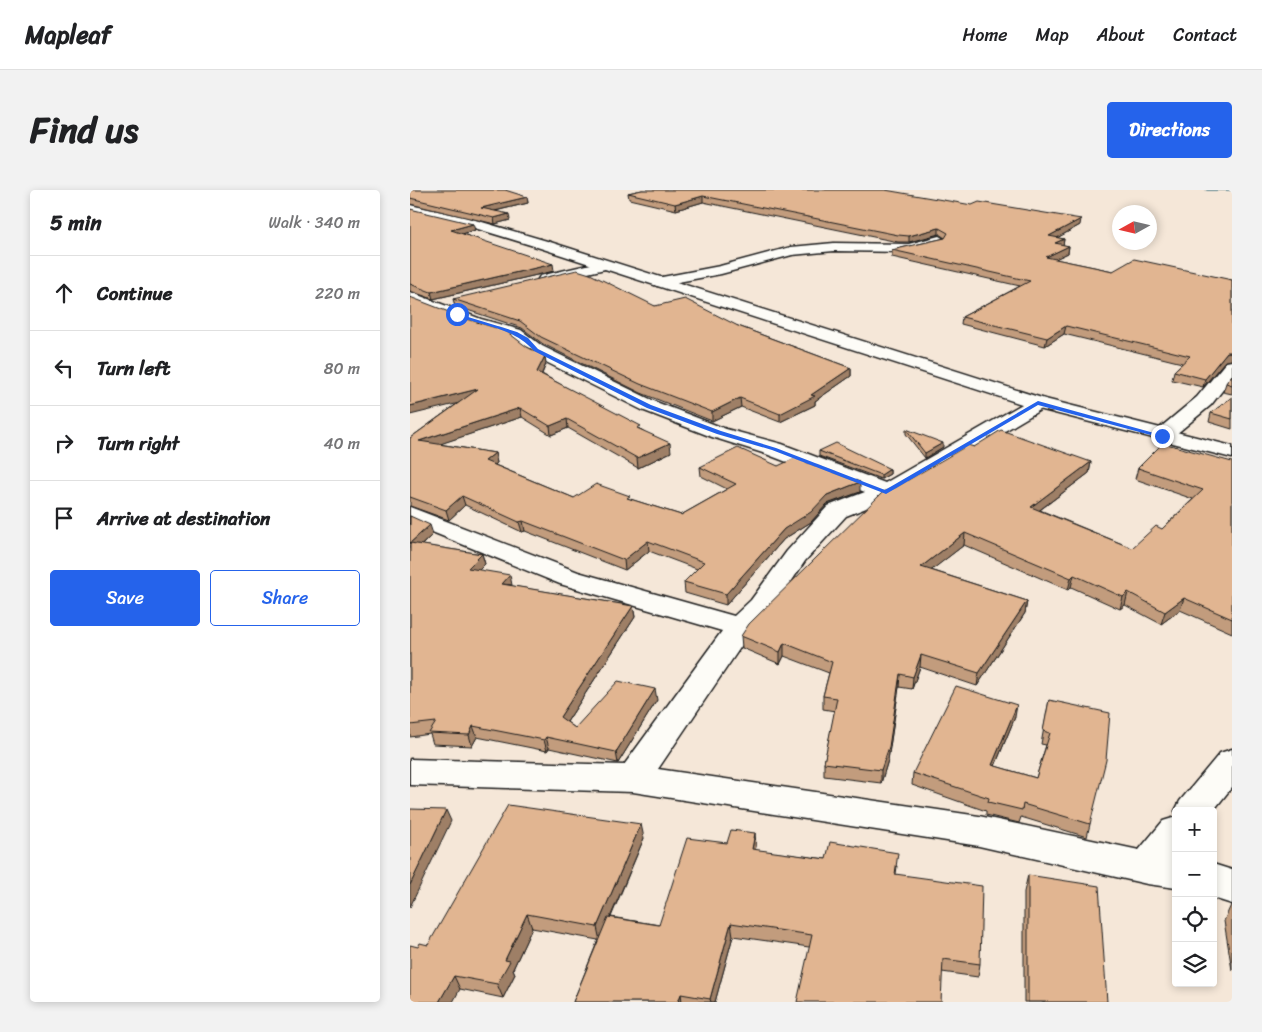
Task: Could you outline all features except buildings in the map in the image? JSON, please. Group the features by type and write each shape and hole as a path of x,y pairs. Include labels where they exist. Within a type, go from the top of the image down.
{"street":[{"path":"410,209 469,223 1038,403 1162,436 1232,452"},
{"path":"657,282 721,270 791,251 834,247 909,248 939,240"},
{"path":"527,283 604,265"},
{"path":"410,297 476,322 515,333 526,339 536,350 649,406 719,433 791,455 886,492"},
{"path":"410,310 460,299"},
{"path":"1162,436 1204,401 1232,366"},
{"path":"633,779 740,627 761,606 796,556 837,511 886,492 1038,403"},
{"path":"410,514 568,578 740,627"},
{"path":"1196,807 1232,762"},
{"path":"410,772 633,779 979,831 1161,870 1172,842"},
{"path":"1217,882 1232,887"}],"waterway":[{"path":"1207,190 1232,190"}],"route":[{"path":"457,314 476,322 515,333 526,339 536,350 590,379 649,406 719,433 774,449 832,470 886,492 1038,403 1162,436"}]}
